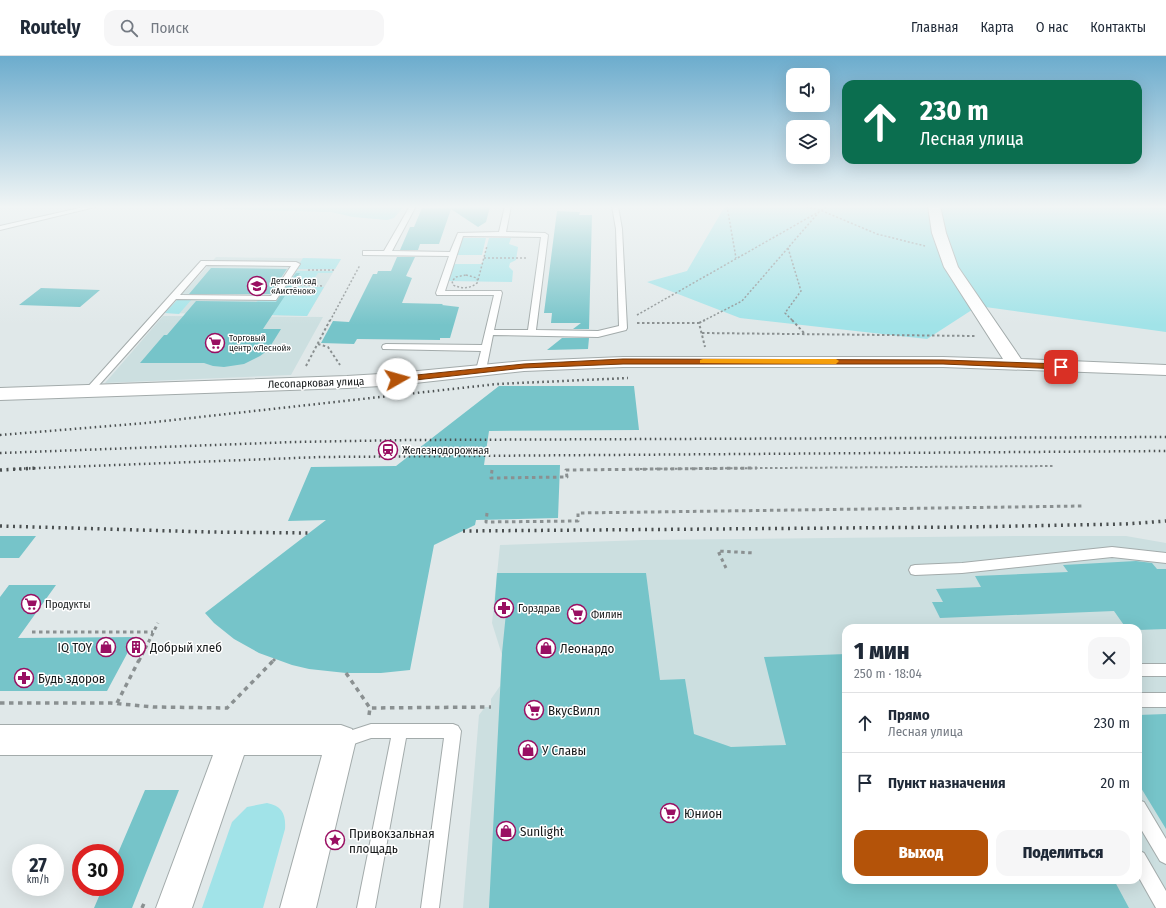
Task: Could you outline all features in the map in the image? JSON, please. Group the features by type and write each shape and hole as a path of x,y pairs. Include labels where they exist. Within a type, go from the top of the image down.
{"street":[{"path":"943,246 951,267 1016,365"},
{"name":"Лесопарковая улица","path":"0,394 88,392 397,379 569,363 708,361 935,362 1166,370"},
{"path":"0,740 341,740 298,908"},
{"path":"174,908 234,740"}],"lane":[{"path":"387,253 391,246"},
{"path":"456,246 440,293 498,293 481,370"},
{"path":"532,332 544,246"},
{"path":"490,332 598,334 623,328 620,246"},
{"path":"366,253 453,254"},
{"path":"88,392 174,296 204,263 296,264 272,298 174,296"},
{"path":"386,348 486,348"},
{"path":"915,570 962,568 1112,552 1166,558"},
{"path":"1142,670 1166,670"},
{"path":"1142,700 1166,700"},
{"path":"341,740 371,731 453,731 430,908"},
{"path":"366,908 400,731"},
{"path":"1142,815 1166,855"},
{"path":"1142,866 1166,908"}],"path":[{"path":"475,293 487,246"},
{"path":"734,246 736,258"},
{"path":"623,323 757,246"},
{"path":"921,246 945,252"},
{"path":"623,323 699,323 742,301 788,248"},
{"path":"788,248 801,291 785,313 805,334"},
{"path":"296,384 366,253"},
{"path":"484,258 542,258"},
{"path":"292,270 334,270"},
{"path":"281,285 324,286"},
{"path":"699,323 708,361"},
{"path":"702,334 980,336"},
{"path":"492,470 491,478 567,477 566,470 1054,466"},
{"path":"487,514 486,522 578,521 578,514 1083,506"},
{"path":"726,568 718,551 754,553"},
{"path":"117,703 158,623"},
{"path":"32,632 153,632"},
{"path":"0,703 117,703 153,707 227,708 275,659"},
{"path":"346,673 370,708"}],"shaded area":[{"path":"460,246 484,246 482,255 457,255"},
{"path":"487,246 518,247 516,260 510,263 509,267 513,271 512,282 448,281 454,264 482,264"},
{"path":"702,246 1166,246 1166,332 978,306 927,339 740,318 647,282 687,271"},
{"name":"Детский сад «Аистёнок»","path":"216,257 341,259 307,316 165,313"},
{"path":"303,258 341,259 335,269 296,269"},
{"path":"295,271 333,271 332,273 318,273 311,284 286,284"},
{"path":"285,286 324,287 307,316 272,315 253,306 258,300 276,300"},
{"path":"178,299 192,299 179,314 165,313"},
{"path":"163,316 323,317 291,375 105,383"},
{"path":"1014,536 1126,536 1166,543 1166,908 463,908 479,715 485,707 491,707 491,699 500,686 502,655 492,623 500,545 643,540"},
{"path":"267,803 280,809 285,819 285,829 263,908 202,908 232,822 247,807"}],"building":[{"path":"402,246 419,246 418,250 400,250"},
{"path":"553,246 591,246 589,329 573,329 581,323 551,323 552,313 544,313"},
{"path":"397,257 415,257 406,276 412,278 402,303 443,304 442,305 459,307 450,338 440,338 440,340 357,339 354,344 321,343 333,321 349,322 373,274 377,274 378,271 391,271"},
{"path":"211,268 287,269 270,294 189,294"},
{"path":"296,273 300,273 263,329 281,329 268,350 260,356 244,364 224,367 204,363 140,363 164,335 167,335 196,301 276,302"},
{"path":"41,288 100,290 80,307 19,305"},
{"path":"562,338 589,338 588,349 547,350"},
{"path":"499,386 634,386 639,430 489,431 484,465 560,465 558,518 476,520 475,525 434,545 410,670 381,673 346,673 309,669 292,665 259,653 234,639 214,623 205,613 326,520 288,521 311,467 396,466"},
{"path":"0,536 36,536 19,558 0,558"},
{"path":"1136,561 1152,563 1157,569 1166,569 1166,629 1142,630 1142,624 1123,624 1114,611 940,618 932,602 943,602 936,589 981,587 975,576 1068,572 1063,565"},
{"name":"Юнион","path":"497,573 646,573 660,680 685,679 694,734 731,747 786,745 764,657 842,654 842,884 1116,884 1129,908 489,908 502,653 506,613 494,612"},
{"path":"9,585 56,585 18,638 136,637 107,691 0,691 0,597"},
{"path":"1166,714 1166,829 1142,790 1142,715"},
{"path":"145,790 179,790 132,908 94,908 99,896 124,896 124,844 122,844"}],"railway":[{"path":"0,435 146,423 497,384 628,378"},
{"path":"0,453 294,442 409,440 1166,437"},
{"path":"37,468 321,457 1166,451"},
{"path":"0,470 37,468"},
{"path":"14,469 37,468"},
{"path":"463,531 964,527 1126,524 1166,521"},
{"path":"0,526 208,532 309,533"}],"slow traffic":[{"path":"703,361 836,361"}],"place":[{"name":"Детский сад «Аистёнок»","path":"257,286"},
{"name":"Торговый центр «Лесной»","path":"215,343"},
{"name":"Железнодорожная","path":"388,450"},
{"name":"Продукты","path":"31,604"},
{"name":"Горздрав","path":"504,608"},
{"name":"Филин","path":"577,614"},
{"name":"IQ TOY","path":"106,647"},
{"name":"Добрый хлеб","path":"136,647"},
{"name":"Леонардо","path":"546,648"},
{"name":"Будь здоров","path":"24,678"},
{"name":"ВкусВилл","path":"534,710"},
{"name":"У Славы","path":"528,750"},
{"name":"Юнион","path":"670,813"},
{"name":"Sunlight","path":"506,831"},
{"name":"Привокзальная площадь","path":"335,840"}],"route":[{"path":"397,379 524,366 623,362 943,362 1061,367"}]}
